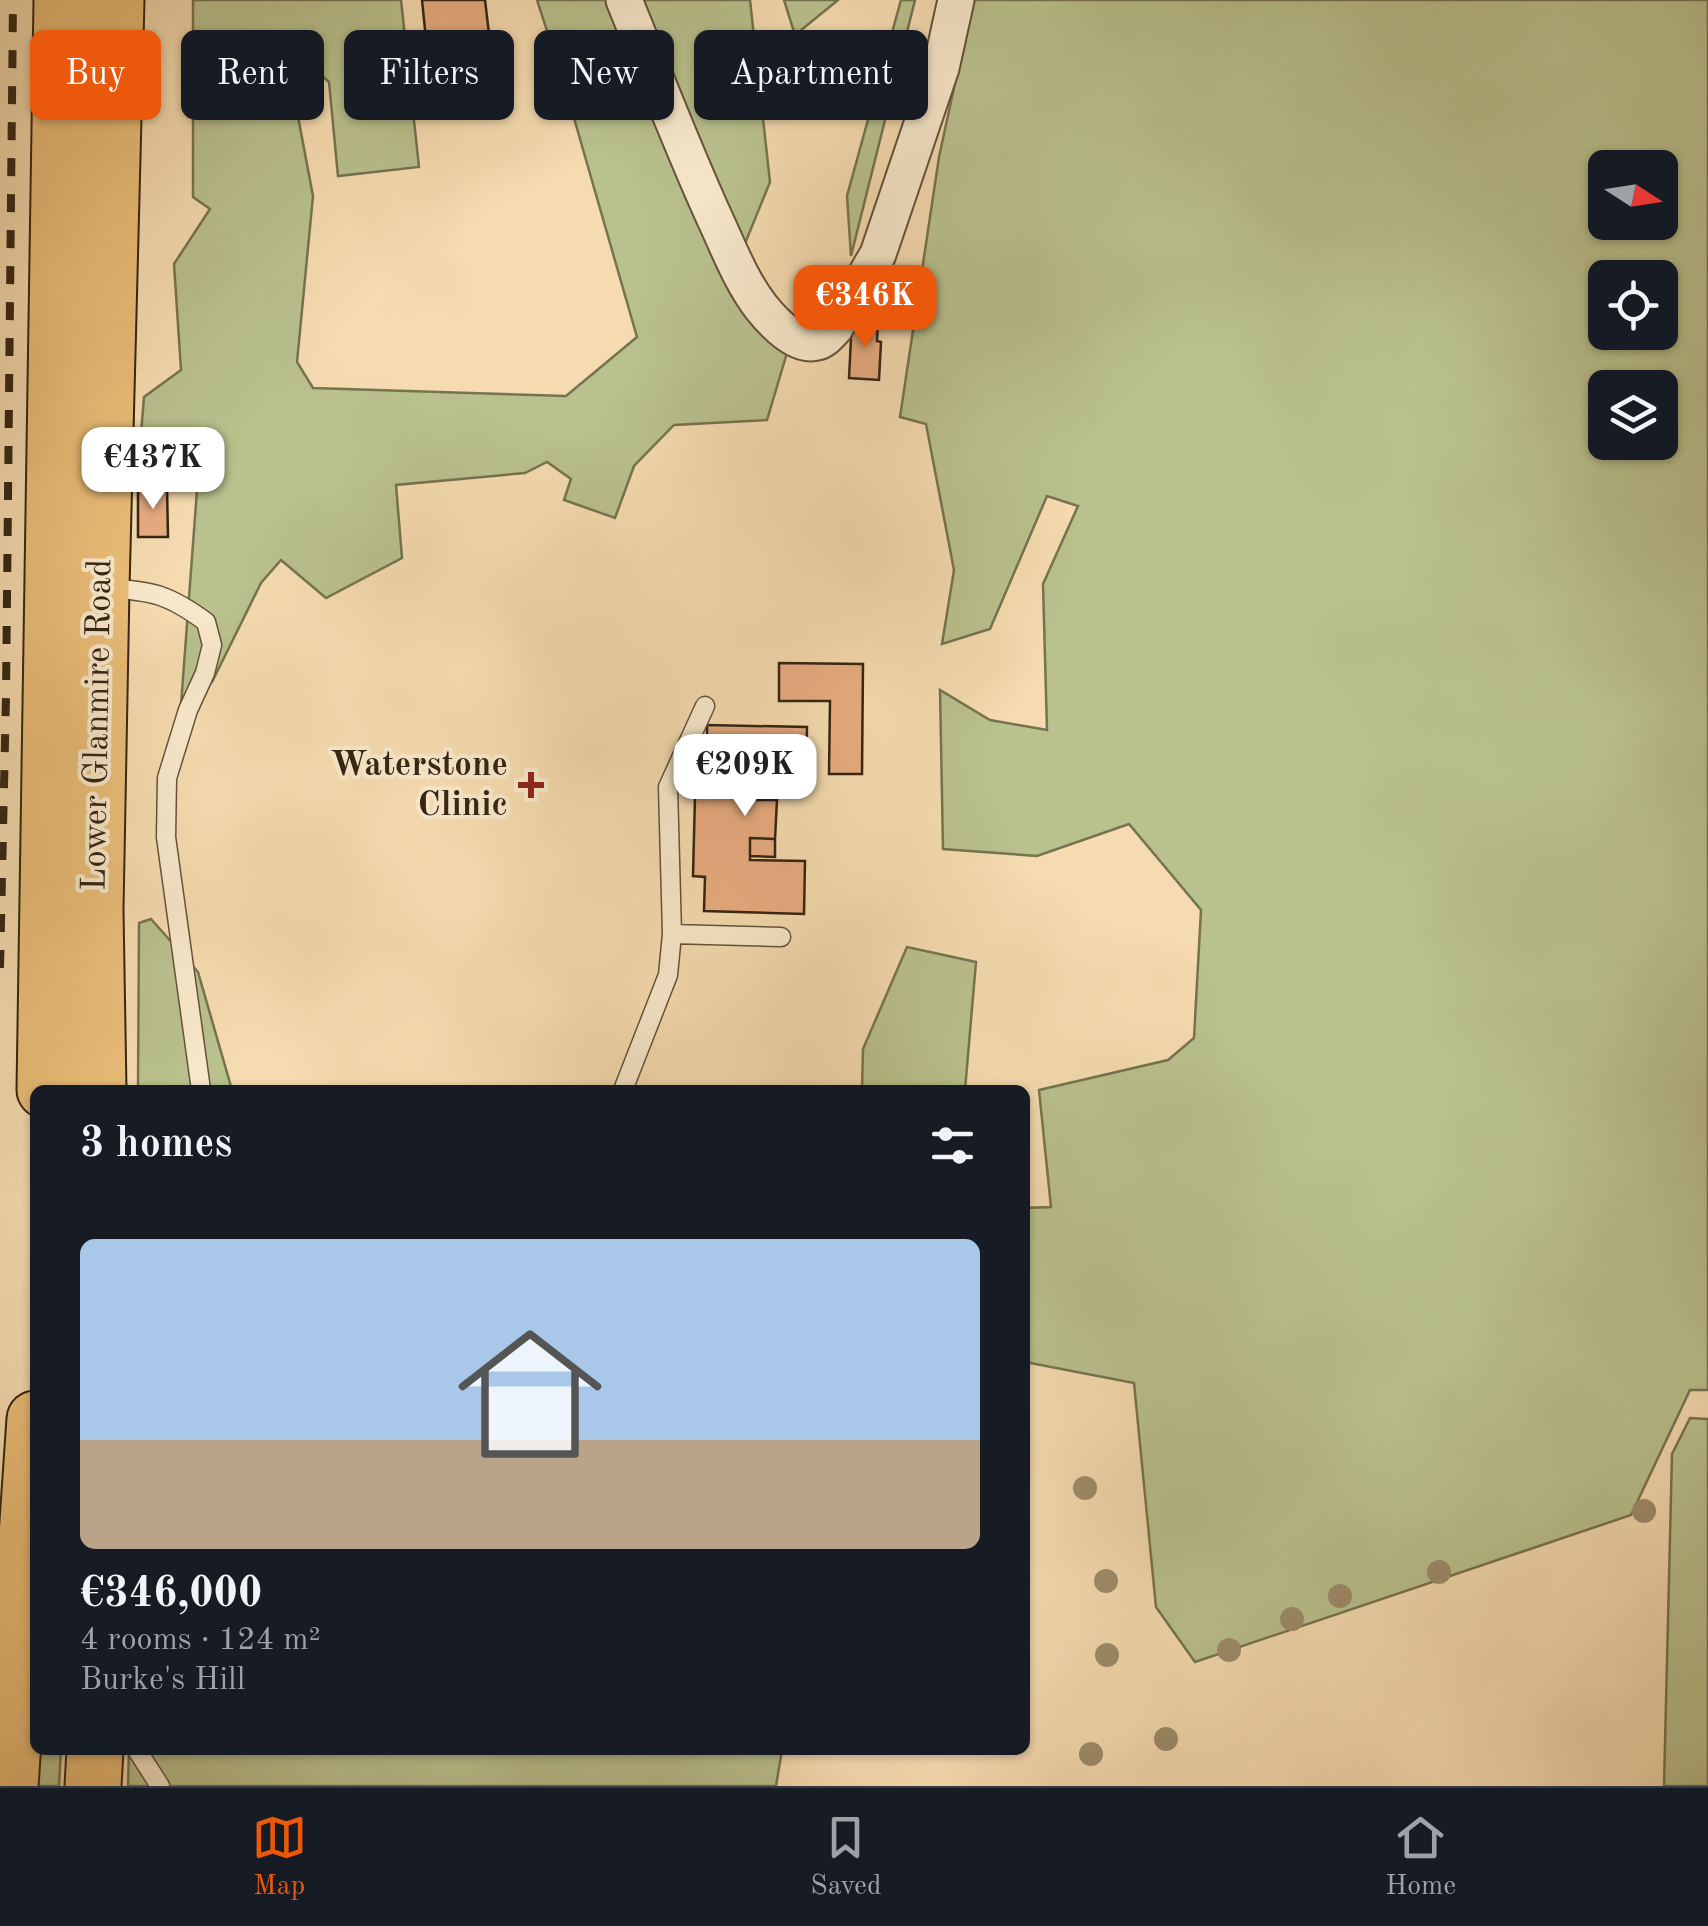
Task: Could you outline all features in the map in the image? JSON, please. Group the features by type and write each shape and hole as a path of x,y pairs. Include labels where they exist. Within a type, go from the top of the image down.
{"highway":[{"name":"Lower Glanmire Road","path":"45,1085 62,0"},
{"name":"Lower Glanmire Road","path":"98,1085 95,910 100,588 116,0"},
{"path":"10,1786 30,1492"},
{"path":"93,1786 95,1755"}],"street":[{"path":"624,0 741,276 762,308 784,330 799,340 816,343 835,328 878,254 941,68 956,0"}],"lane":[{"path":"100,588 139,590 175,600 206,622 212,646 168,778 166,837 200,1085"},
{"path":"625,1085 668,975 672,934 668,787 705,706"},
{"path":"672,934 781,937"},
{"path":"140,1755 160,1786"}],"green space":[{"path":"193,0 401,0 404,30 344,30 344,120 414,120 419,167 338,176 329,82 324,78 324,30 193,30"},
{"path":"537,0 614,0 629,30 547,30"},
{"path":"641,0 750,0 753,30 694,30 694,120 763,120 770,182 742,251 674,82 674,30 653,30"},
{"path":"784,0 838,0 801,30 793,30"},
{"path":"901,0 915,0 908,30 893,30"},
{"path":"973,0 1708,0 1708,1390 1690,1390 1631,1515 1195,1662 1156,1607 1134,1383 1030,1363 1030,1208 1051,1207 1039,1090 1168,1060 1194,1038 1201,910 1129,824 1037,856 943,849 940,690 990,720 1047,730 1043,584 1078,506 1047,496 990,629 942,644 954,570 926,424 900,417 939,157"},
{"path":"674,119 789,346 767,420 674,425 634,466 615,518 564,500 571,479 547,462 525,473 396,485 402,558 326,598 281,560 261,583 212,682 181,705 197,490 170,445 141,434 144,397 181,370 174,264 210,209 193,197 193,120 299,120 313,196 297,362 313,388 566,396 637,337 575,120"},
{"path":"868,120 885,120 851,256 847,196"},
{"path":"151,919 198,972 231,1085 138,1085 139,923"},
{"path":"907,947 976,962 965,1085 862,1085 863,1049"},
{"path":"1690,1418 1708,1419 1708,1786 1664,1786 1672,1454"},
{"path":"34,1755 61,1755 59,1786 27,1786"},
{"path":"129,1755 781,1755 776,1786 128,1786"}],"building":[{"path":"422,0 485,0 489,30 425,30"},
{"path":"852,319 878,321 879,380 849,378"},
{"path":"138,487 167,487 168,537 138,537"},
{"path":"779,663 863,664 862,774 829,774 830,701 779,701"},
{"path":"707,725 807,727 806,778 750,777 750,800 777,800 775,839 750,838 750,860 805,861 804,914 704,911 705,877 693,876 696,756 707,756"},
{"path":"750,838 775,839 775,857 750,856"}],"railway":[{"path":"0,968 13,0"}],"place":[{"name":"Waterstone Clinic","path":"531,785"}]}
